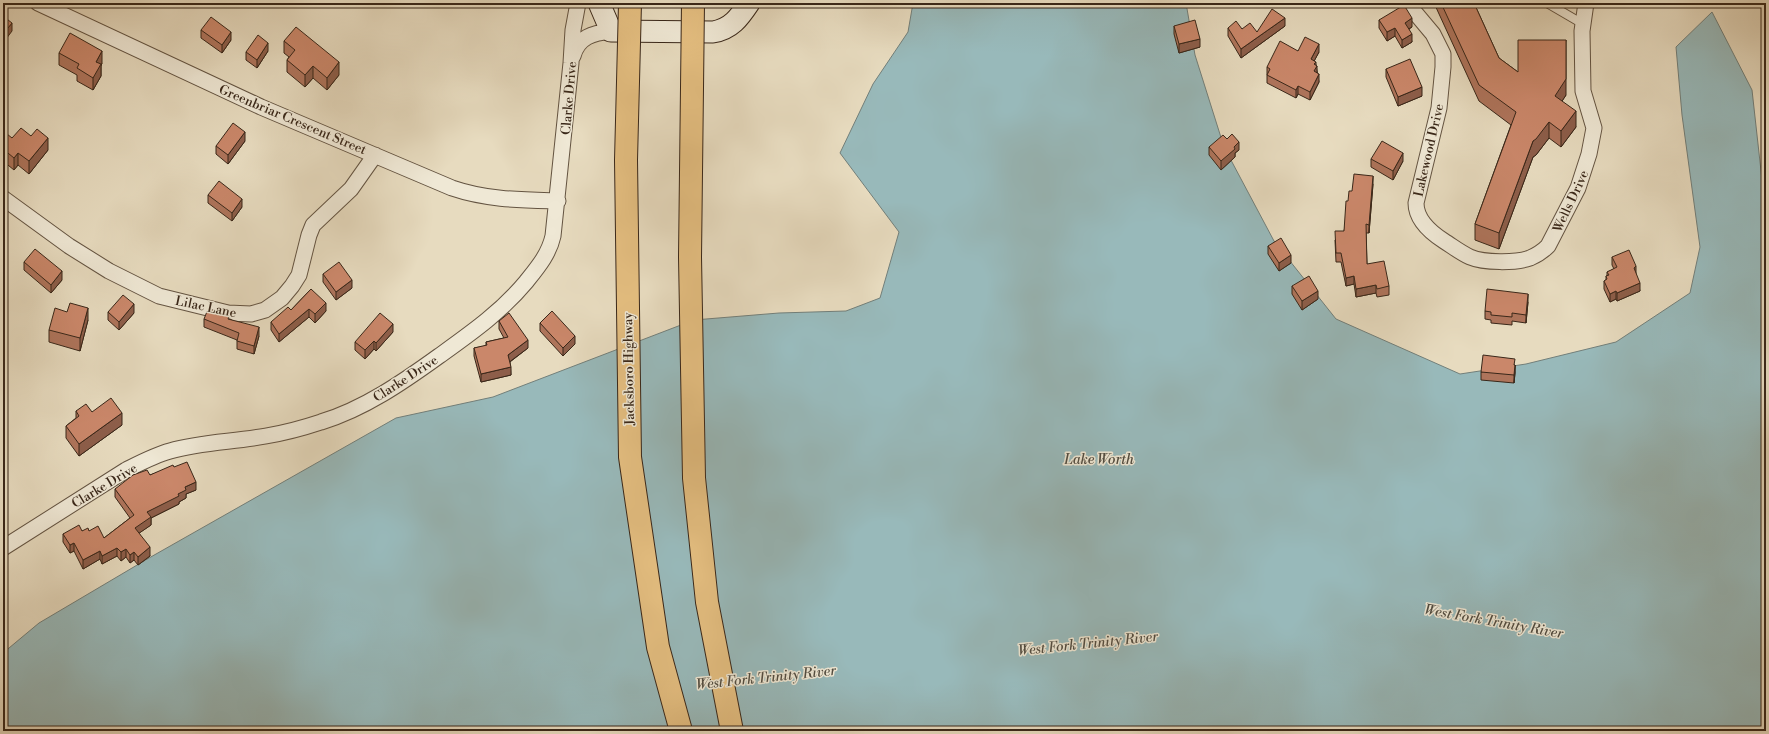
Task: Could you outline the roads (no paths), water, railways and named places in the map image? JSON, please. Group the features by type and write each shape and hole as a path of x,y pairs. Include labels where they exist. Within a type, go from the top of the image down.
{"highway":[{"name":"Jacksboro Highway","path":"630,3 626,160 630,457 658,647 681,731"},
{"path":"693,3 690,257 694,478 707,602 732,731"}],"main road":[{"path":"599,3 611,31 713,32 723,30 733,24 749,3"}],"street":[{"name":"Greenbriar Crescent Street","path":"38,3 261,107 466,193 508,200 558,201"},
{"name":"Clarke Drive","path":"3,548 126,470 146,460 170,451 265,436 323,422 375,398 395,387 482,326 511,300 537,269 550,247 558,201 572,38 578,3"},
{"name":"Lakewood Drive","path":"1407,3 1433,34 1443,54 1439,108 1416,203 1416,209 1421,221 1434,234 1470,257 1488,261 1508,261 1530,258 1541,252"},
{"name":"Wells Drive","path":"1541,252 1548,246 1578,188 1592,141 1594,128 1583,91 1583,24 1586,3"},
{"path":"571,63 575,51 583,39 597,32 611,31"},
{"name":"Lilac Lane","path":"3,198 69,246 109,271 159,296 228,313 251,314 265,310 282,298 292,286 299,275 313,225 350,189 375,155"}],"lane":[{"path":"1547,3 1583,24"}],"water":[{"name":"Lake Worth","path":"913,3 1186,3 1195,55 1224,147 1274,241 1336,319 1460,374 1526,364 1616,342 1690,293 1700,247 1682,115 1676,47 1712,12 1752,90 1763,189 1766,195 1766,731 3,731 3,653 39,623 149,558 396,418 493,397 694,320 779,313 846,311 880,298 899,232 840,153 873,84 908,32"}],"water label":[{"name":"West Fork Trinity River","path":"1494,621"},
{"name":"West Fork Trinity River","path":"1088,643"},
{"name":"West Fork Trinity River","path":"766,677"}]}
